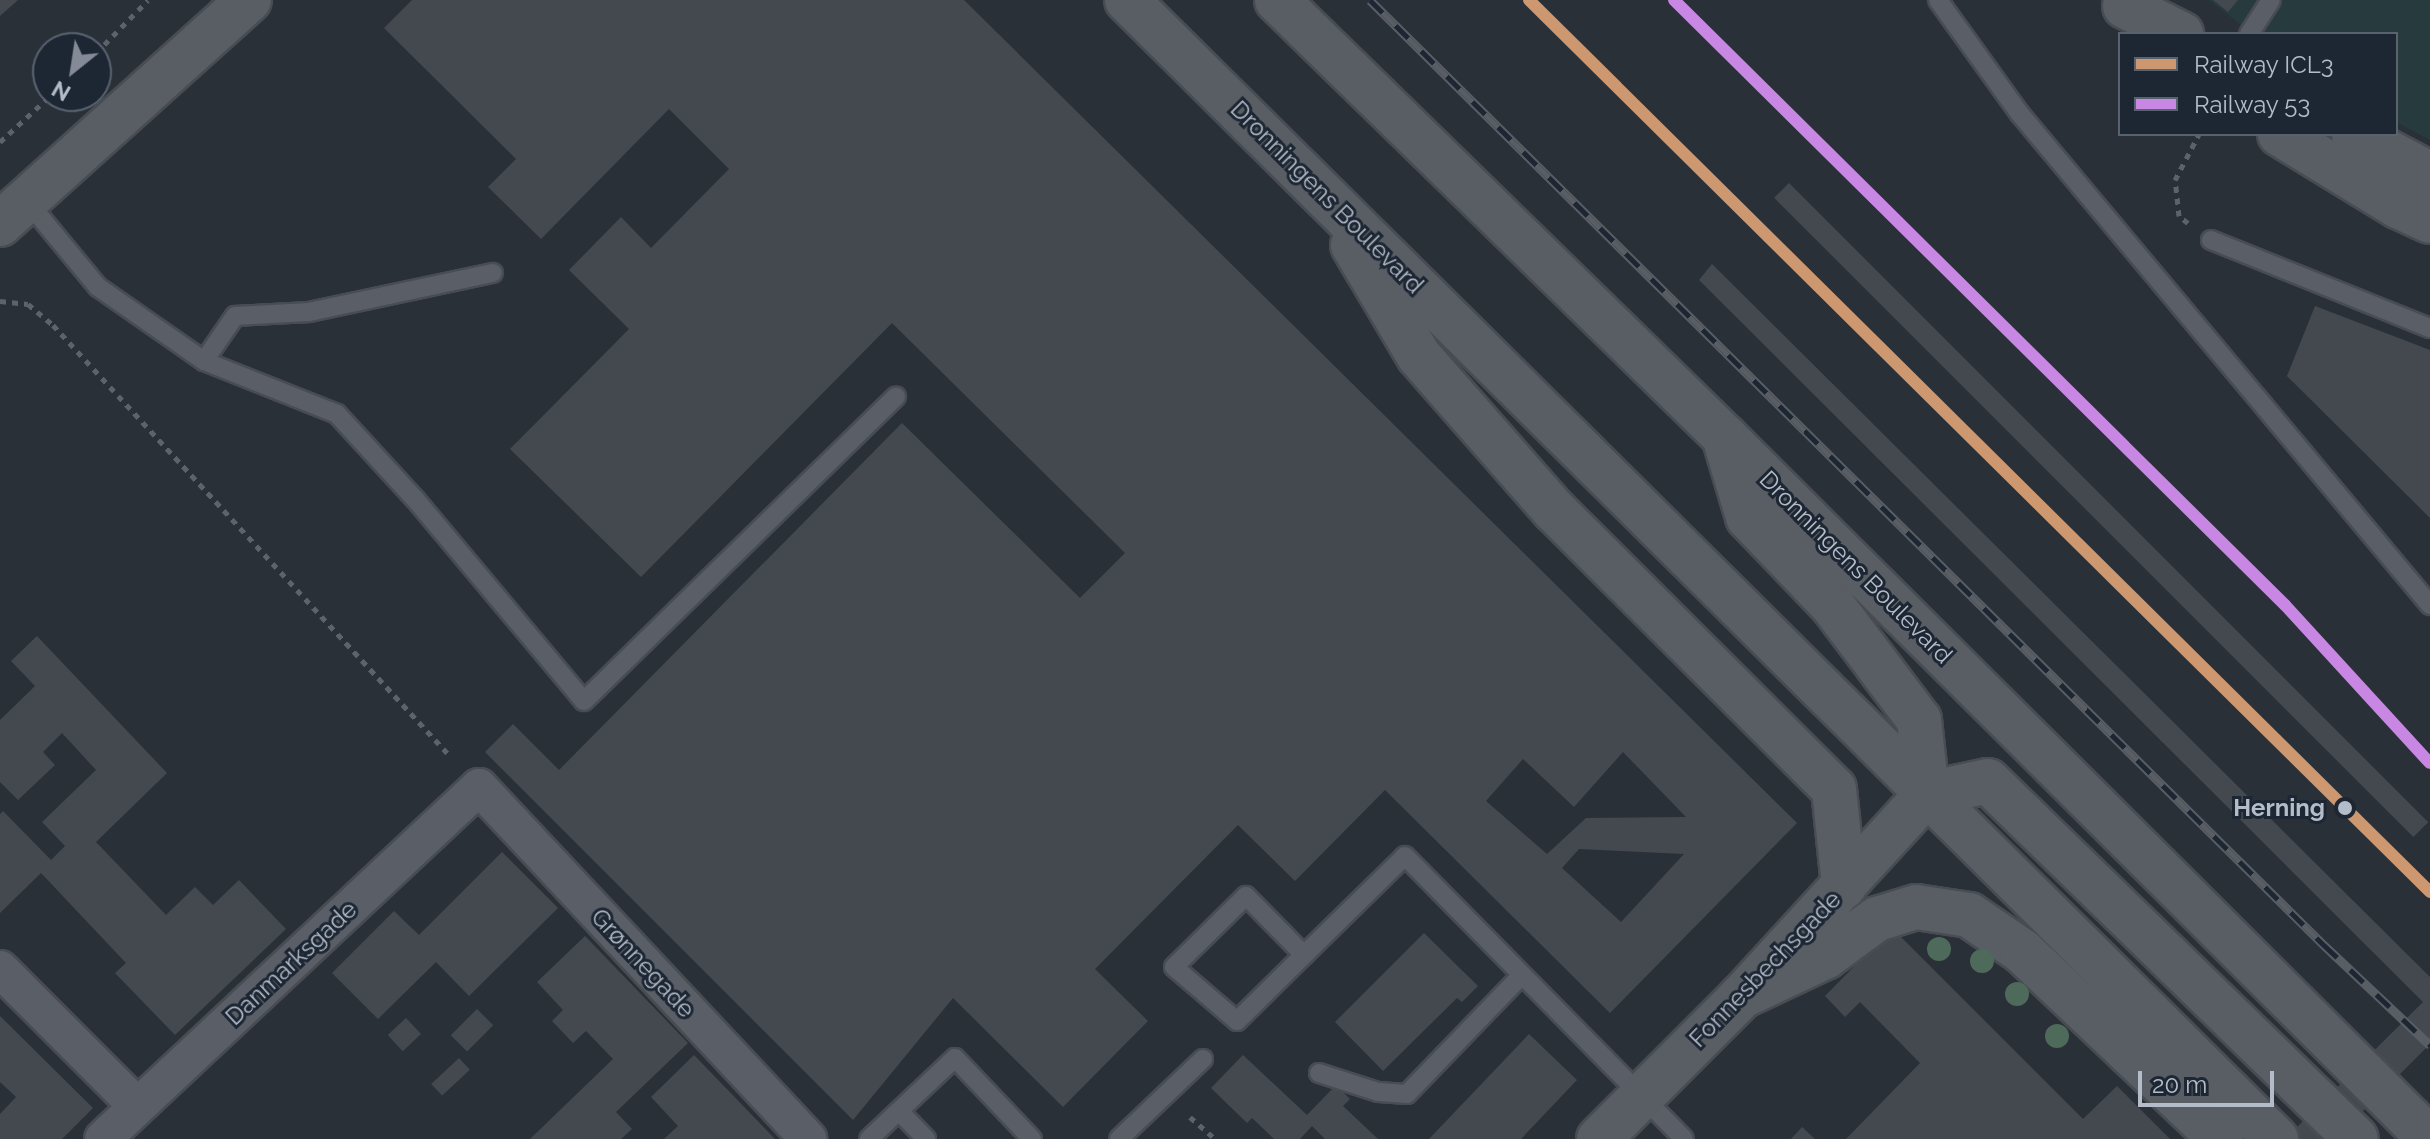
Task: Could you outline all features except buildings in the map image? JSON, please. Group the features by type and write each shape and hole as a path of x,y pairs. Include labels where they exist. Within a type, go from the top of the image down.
{"main road":[{"path":"13,212 249,0"},
{"name":"Dronningens Boulevard","path":"1127,0 2276,1139"},
{"name":"Dronningens Boulevard","path":"1277,0 1725,437 2430,1139"},
{"path":"2133,13 2176,32"},
{"path":"2283,136 2398,206 2430,221"},
{"path":"2358,136 2430,174"},
{"path":"1322,191 1419,356 1554,510 1834,789 1844,886"},
{"path":"1725,437 1748,517 1833,606 1919,720 1927,794 1988,781 2356,1139"},
{"name":"Fonnesbechsgade","path":"1599,1139 1742,996 1927,794"},
{"path":"1742,996 1825,957 1877,919 1916,907 1969,915 2022,951 2221,1139"}],"street":[{"name":"Danmarksgade","path":"103,1139 479,787"},
{"name":"Grønnegade","path":"479,787 808,1139"},
{"path":"0,969 137,1106"}],"lane":[{"path":"1938,0 2020,114 2430,605"},
{"path":"2250,32 2271,0"},
{"path":"13,212 98,287 204,361 337,414 415,499 584,701 896,397"},
{"path":"2211,240 2430,328"},
{"path":"204,361 235,316 309,312 493,273"},
{"path":"1304,955 1246,896 1174,967 1237,1021 1405,856 1684,1139"},
{"path":"1319,1073 1378,1092 1407,1094 1522,975"},
{"path":"869,1139 955,1058 1032,1139"},
{"path":"1119,1139 1203,1059"},
{"path":"899,1111 926,1139"}],"path":[{"path":"112,37 148,0"},
{"path":"0,142 33,112"},
{"path":"2198,136 2175,180 2176,201 2179,216 2211,240"},
{"path":"0,301 28,304 53,325 479,787"}],"green space":[{"path":"2209,0 2430,0 2430,140 2398,123 2398,32 2250,32"}],"railway":[{"path":"1370,0 2324,945 2430,1045"}],"rail line":[{"name":"ICL3","path":"1529,0 2430,892"},
{"name":"53","path":"1674,0 2285,605 2430,763"}],"place":[{"name":"Herning","path":"2345,808"}]}
